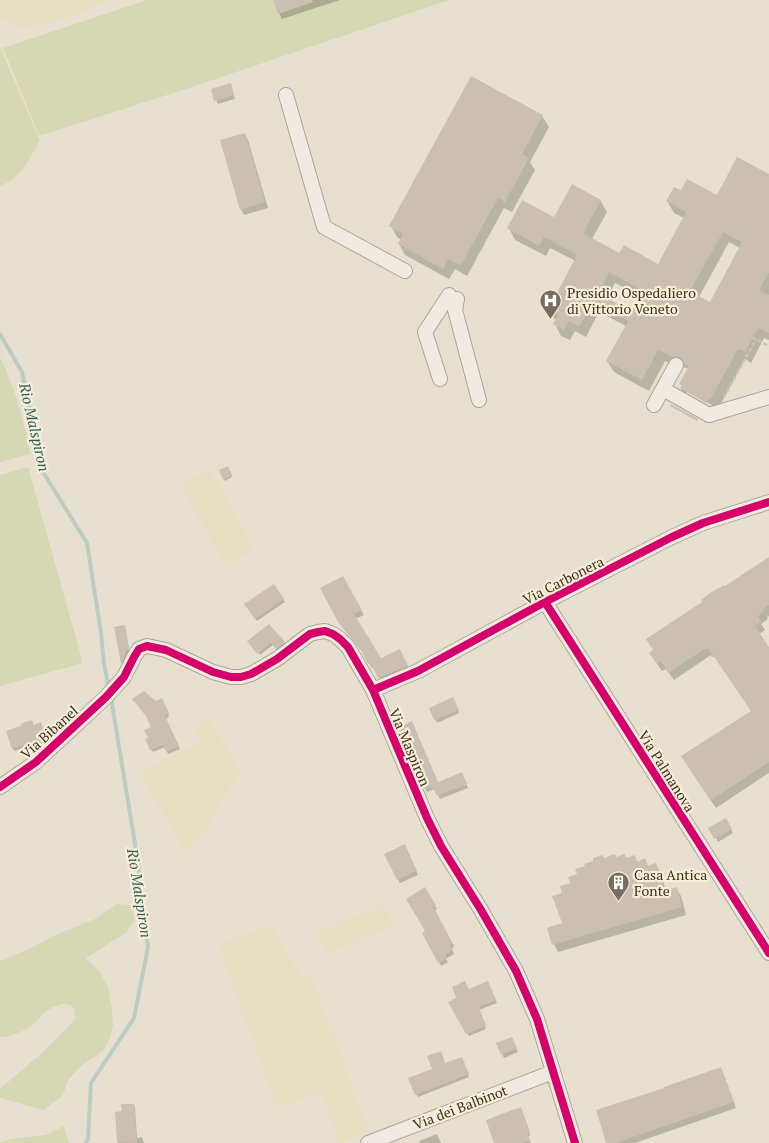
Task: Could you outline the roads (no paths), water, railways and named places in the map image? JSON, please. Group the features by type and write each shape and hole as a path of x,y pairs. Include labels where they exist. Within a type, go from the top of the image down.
{"street":[{"path":"286,95 324,227 405,270"},
{"path":"440,379 425,332 453,297 479,400"},
{"path":"654,404 676,365"},
{"path":"663,389 709,415 769,397"},
{"name":"Via Carbonera","path":"373,690 418,671 545,602 672,537 703,523 769,502"},
{"name":"Via Palmanova","path":"545,602 769,953"},
{"name":"Via Maspiron","path":"89,712 120,683 137,652 143,647 166,650 222,675 241,677 252,674 277,660 310,634 325,632 333,634 340,639 348,647 373,690 427,818 441,846 516,971 537,1019 575,1143"},
{"name":"Via Bibanel","path":"0,787 36,762 89,712"},
{"name":"Via dei Balbinot","path":"368,1143 553,1072"}],"waterway":[{"name":"Rio Malspiron","path":"0,334 22,372 43,472 87,543 109,689"},
{"name":"Rio Malspiron","path":"86,1143 88,1139 91,1083 134,1018 148,947 137,856 111,698"}],"place":[{"name":"Presidio Ospedaliero di Vittorio Veneto","path":"551,319"},
{"name":"Casa Antica Fonte","path":"618,901"}]}
